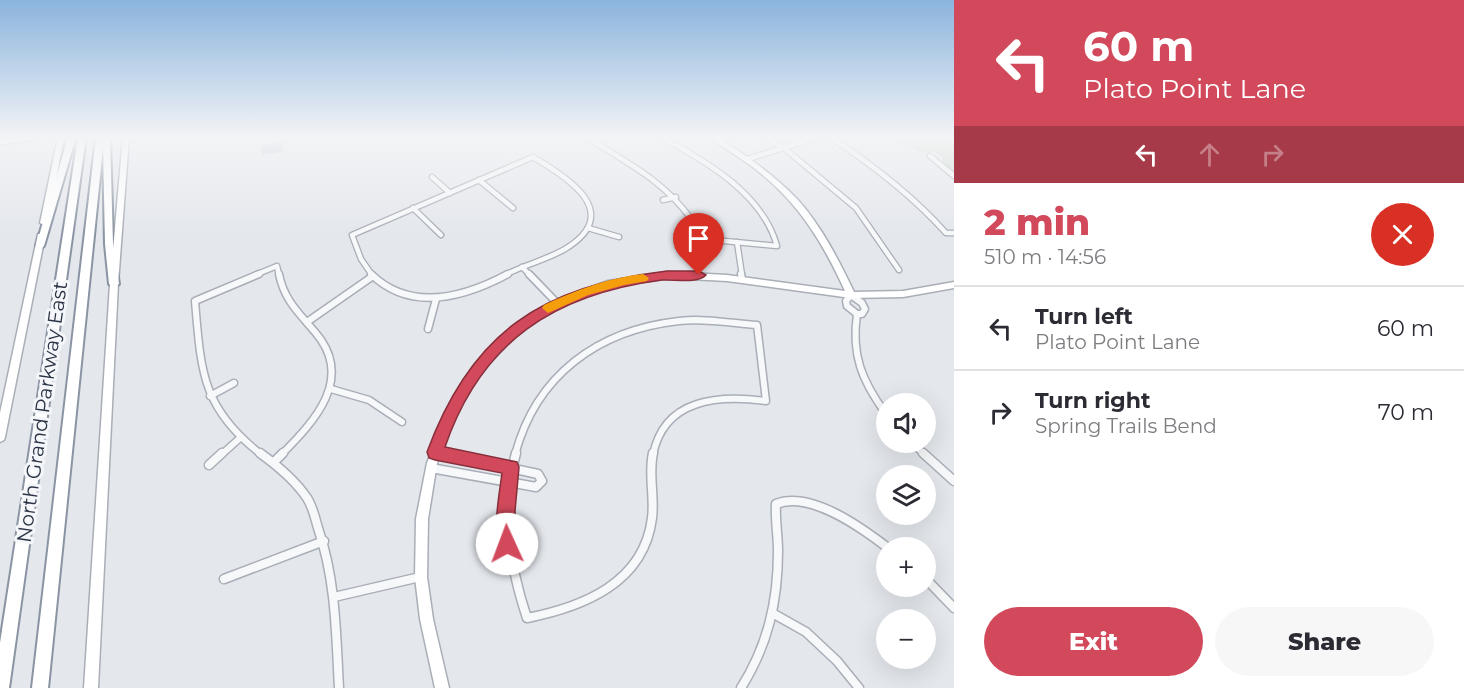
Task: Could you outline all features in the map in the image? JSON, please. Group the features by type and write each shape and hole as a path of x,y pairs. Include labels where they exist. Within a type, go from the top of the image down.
{"highway":[{"path":"40,246 63,169"},
{"name":"North Grand Parkway East","path":"1,688 77,169"},
{"name":"North Grand Parkway East","path":"40,688 97,169"},
{"path":"107,169 109,244 114,284"}],"main road":[{"name":"North Grand Parkway East","path":"0,437 55,169"},
{"path":"91,688 114,284 123,169"},
{"path":"760,169 809,216 830,249 851,295"},
{"path":"442,688 429,634 421,576 421,534 431,468 445,422 475,372 495,347 524,324 557,303 624,281 667,275 742,279 851,295 907,294 954,285"}],"street":[{"path":"505,169 352,235 367,270 396,291 408,296 436,299 467,293 571,246 588,228 591,215 590,203 584,192 553,169"},
{"path":"641,169 676,198 693,218 702,236 714,240 777,246 776,237 764,218 734,184 715,169"},
{"path":"809,169 856,208 899,270"},
{"path":"876,169 920,204 946,233 954,233"},
{"path":"432,177 450,193"},
{"path":"479,180 513,208"},
{"path":"663,200 676,198"},
{"path":"413,208 441,235"},
{"path":"588,228 619,237"},
{"path":"737,242 742,279"},
{"path":"274,462 306,430 321,408 331,389 332,368 324,341 293,308 283,291 277,266 195,301 202,374 210,396 222,418 240,438 274,462 308,500 324,541 330,566 339,688"},
{"path":"522,267 557,303"},
{"path":"307,322 373,276"},
{"path":"851,295 862,303 865,309 862,314 856,314 847,306 846,301 851,295"},
{"path":"428,329 436,299"},
{"path":"856,314 854,339 860,366 876,399"},
{"path":"708,321 757,325 766,401 744,397 713,398 695,403 668,421 659,434 652,452 650,470 653,508 650,534 639,558 620,582 596,597 551,614 527,618 517,594 507,544 506,511 511,467 524,427 536,404 551,383 588,351 630,331 654,325 708,321"},
{"path":"210,396 234,383"},
{"path":"331,389 352,392 371,399 402,422"},
{"path":"209,465 240,438"},
{"path":"431,468 536,487 542,481 538,474 435,452"},
{"path":"923,453 954,481"},
{"path":"741,688 750,674 774,614 779,582 778,539 774,520 776,504 790,500 827,510 862,528 876,539"},
{"path":"224,579 324,541"},
{"path":"334,597 421,576"},
{"path":"936,589 954,608"},
{"path":"774,614 806,632 837,661 859,688"}],"slow traffic":[{"path":"548,308 584,292 643,278"}],"route":[{"path":"507,544 506,511 511,467 435,452 445,422 468,380 495,347 524,324 557,303 584,292 624,281 667,275 699,275"}]}
